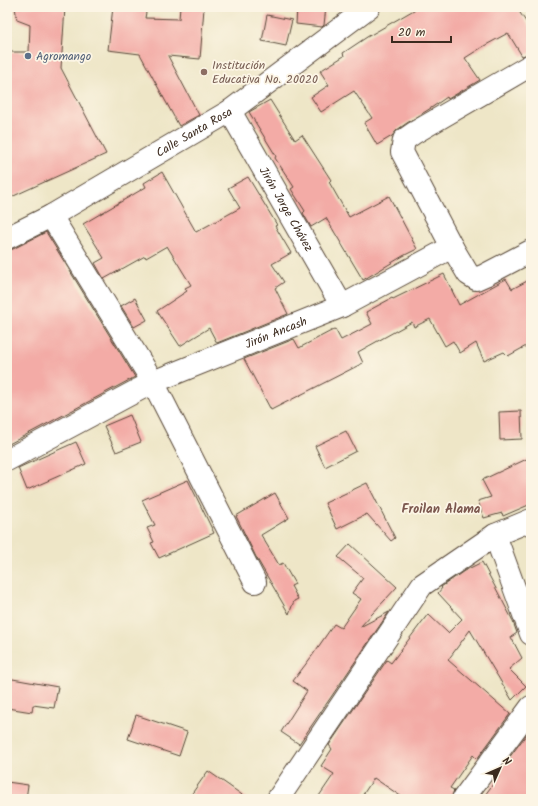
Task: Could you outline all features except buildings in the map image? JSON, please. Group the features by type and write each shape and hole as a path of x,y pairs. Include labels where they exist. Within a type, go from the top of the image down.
{"street":[{"name":"Calle Santa Rosa","path":"7,238 51,216 230,112 369,7"},
{"path":"531,65 414,133 404,140 402,152 452,247 468,274 476,279 531,251"},
{"name":"Jirón Jorge Chávez","path":"230,112 342,306"},
{"path":"51,216 153,382 255,582"},
{"name":"Jirón Ancash","path":"7,460 153,382 342,306 452,247"},
{"path":"278,799 422,585 495,535 531,520"},
{"path":"495,535 531,634"},
{"path":"463,799 531,707"}],"place":[{"name":"Agromango","path":"28,56"},
{"name":"Institución Educativa No. 20020","path":"204,72"}],"district":[{"name":"Froilan Alama","path":"441,508"}]}
